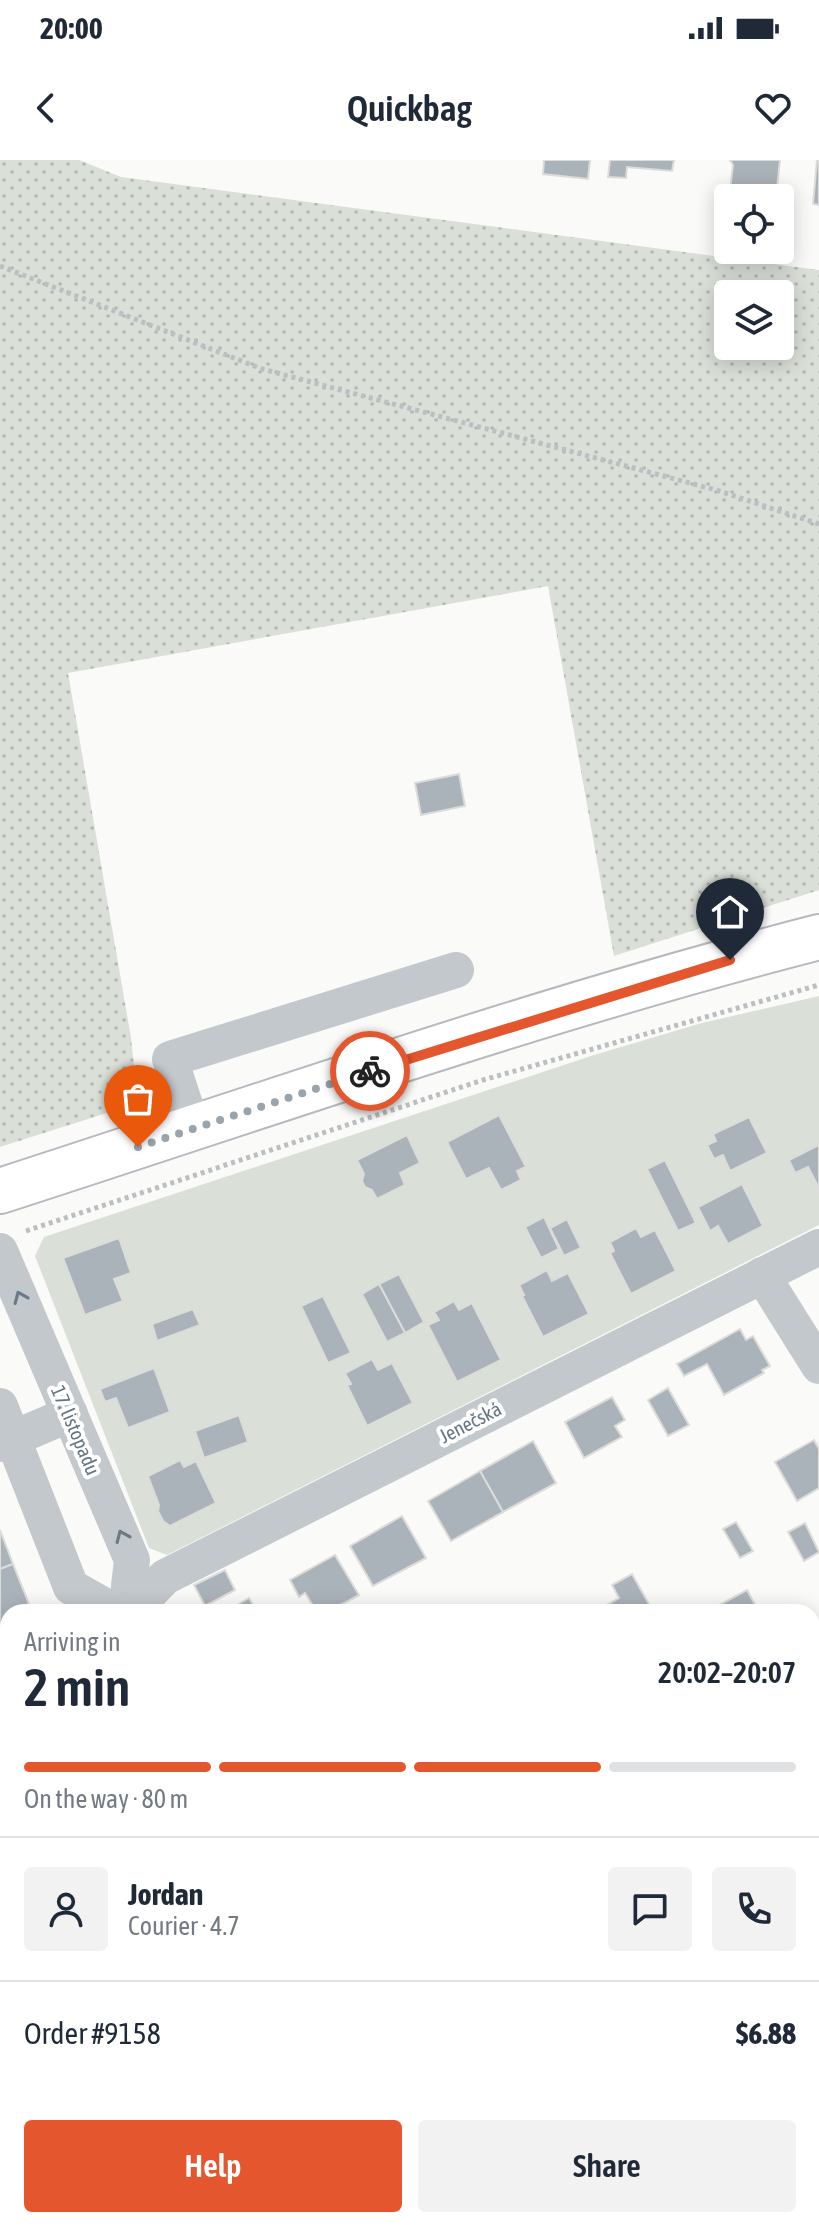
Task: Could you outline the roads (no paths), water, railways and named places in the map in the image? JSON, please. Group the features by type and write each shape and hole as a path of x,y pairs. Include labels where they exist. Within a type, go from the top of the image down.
{"main road":[{"path":"0,1191 502,1028 701,968 819,937"}],"street":[{"path":"193,1129 170,1059 456,970"},
{"name":"17. listopadu","path":"6,1244 70,1414 132,1560 129,1604"},
{"name":"Jenečská","path":"136,1604 165,1577 819,1247"},
{"path":"762,1275 819,1366"},
{"path":"70,1414 4,1430 71,1587 101,1604"}]}
